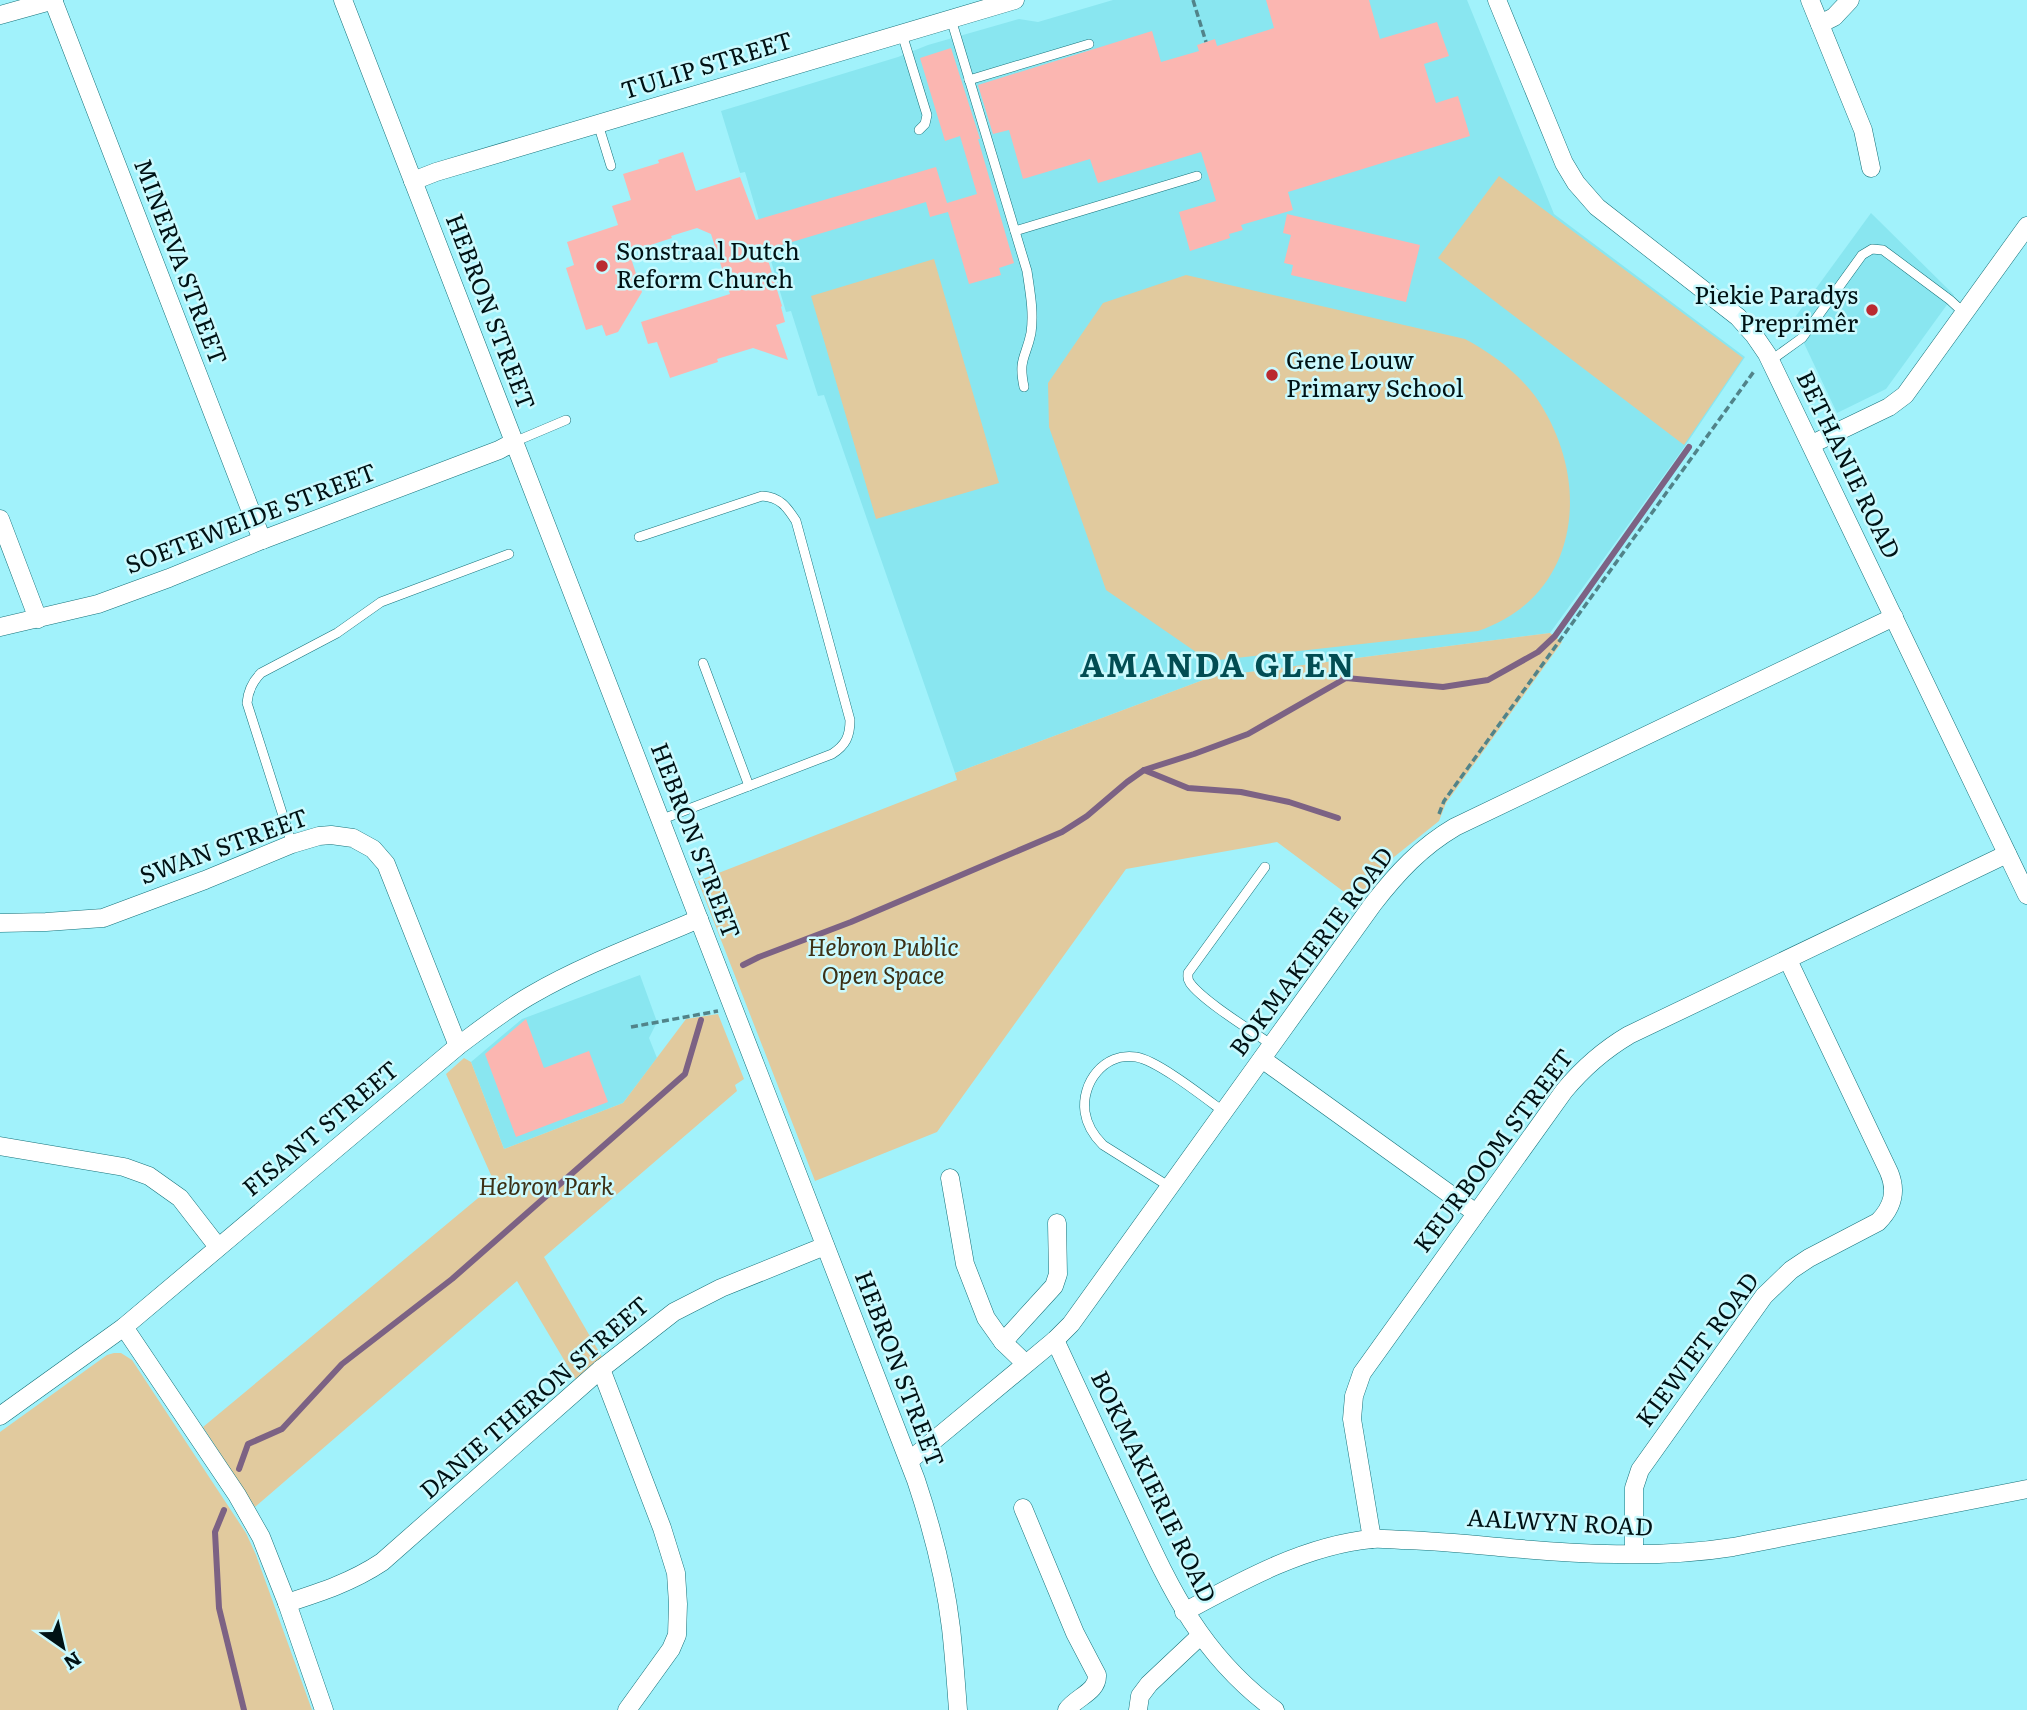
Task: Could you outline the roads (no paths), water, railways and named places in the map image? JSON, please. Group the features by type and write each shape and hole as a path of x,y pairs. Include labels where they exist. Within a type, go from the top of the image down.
{"street":[{"path":"0,15 54,0"},
{"name":"MINERVA STREET","path":"54,0 262,540"},
{"name":"HEBRON STREET","path":"343,0 909,1461 926,1509 943,1578 951,1627 958,1710"},
{"name":"TULIP STREET","path":"413,181 1015,0"},
{"name":"BETHANIE ROAD","path":"1497,0 1564,163 1581,190 1609,217 1738,317 1768,357 2027,895"},
{"path":"1810,0 1863,130 1871,168"},
{"path":"1820,24 1834,17 1850,0"},
{"path":"1812,444 1900,400 2027,226"},
{"name":"SOETEWEIDE STREET","path":"0,627 99,604 514,442"},
{"path":"0,519 38,619"},
{"name":"BOKMAKIERIE ROAD","path":"909,1461 1071,1324 1407,862 1441,835 1894,617"},
{"name":"SWAN STREET","path":"0,923 103,918 292,844 319,836 342,835 364,843 380,856 391,874 458,1046"},
{"name":"KEURBOOM STREET","path":"1372,1539 1352,1419 1357,1384 1368,1363 1580,1071 1629,1035 2007,854"},
{"name":"FISANT STREET","path":"0,1416 124,1327 458,1046 530,995 561,978 699,919"},
{"name":"KIEWIET ROAD","path":"1634,1553 1634,1488 1640,1470 1764,1296 1784,1276 1809,1258 1878,1222 1887,1212 1892,1200 1893,1186 1889,1172 1788,960"},
{"path":"1267,1052 1476,1213"},
{"path":"0,1146 124,1167 149,1176 180,1198 218,1247"},
{"path":"950,1178 965,1264 986,1318 1003,1342 1025,1363"},
{"path":"1003,1342 1054,1286 1058,1274 1056,1223"},
{"name":"DANIE THERON STREET","path":"287,1603 343,1584 382,1562 601,1370 674,1312 692,1301 825,1245"},
{"path":"124,1327 237,1495 261,1537 324,1710"},
{"name":"BOKMAKIERIE ROAD","path":"1055,1340 1163,1573 1184,1612 1200,1636 1237,1678 1275,1710"},
{"path":"601,1370 665,1537 676,1573 677,1635 671,1649 627,1710"},
{"name":"AALWYN ROAD","path":"1184,1612 1238,1583 1307,1553 1372,1539 1437,1541 1571,1553 1702,1551 1725,1549 2027,1489"},
{"path":"1023,1508 1075,1633 1097,1675 1095,1686 1067,1710"},
{"path":"1138,1710 1140,1696 1149,1684 1200,1636"}],"lane":[{"path":"951,19 1027,271 1033,304 1031,334 1021,369 1024,387"},
{"path":"902,34 927,115 925,124 919,130"},
{"path":"970,80 1090,44"},
{"path":"598,124 611,166"},
{"path":"1015,231 1197,176"},
{"path":"1768,357 1802,338 1862,255 1872,248 1883,250 1965,314"},
{"path":"514,442 566,420"},
{"path":"639,537 762,496 773,497 781,502 796,521 850,720 850,732 842,747 832,754 660,820"},
{"path":"292,844 247,703 253,682 261,673 337,633 381,602 509,554"},
{"path":"703,663 749,786"},
{"path":"1265,867 1188,972 1188,979 1267,1052"},
{"path":"1170,1186 1103,1146 1096,1139 1085,1114 1085,1096 1097,1072 1111,1061 1129,1056 1145,1059 1224,1112"}],"waterway":[{"path":"743,965 1062,832 1087,816 1144,770 1248,734 1346,678 1443,687 1488,680 1538,652 1555,636 1689,447"},
{"path":"1144,770 1188,788 1241,792 1289,802 1338,818"},
{"path":"239,1469 248,1444 282,1429 342,1364 452,1279 685,1074 701,1020"},
{"path":"224,1510 215,1532 219,1608 244,1710"}],"place":[{"name":"Sonstraal Dutch Reform Church","path":"602,266"},
{"name":"Piekie Paradys Preprimêr","path":"1872,310"},
{"name":"Gene Louw Primary School","path":"1272,375"}],"district":[{"name":"AMANDA GLEN","path":"1218,666"}],"park label":[{"name":"Hebron Public Open Space","path":"883,962"},
{"name":"Hebron Park","path":"546,1187"}]}
